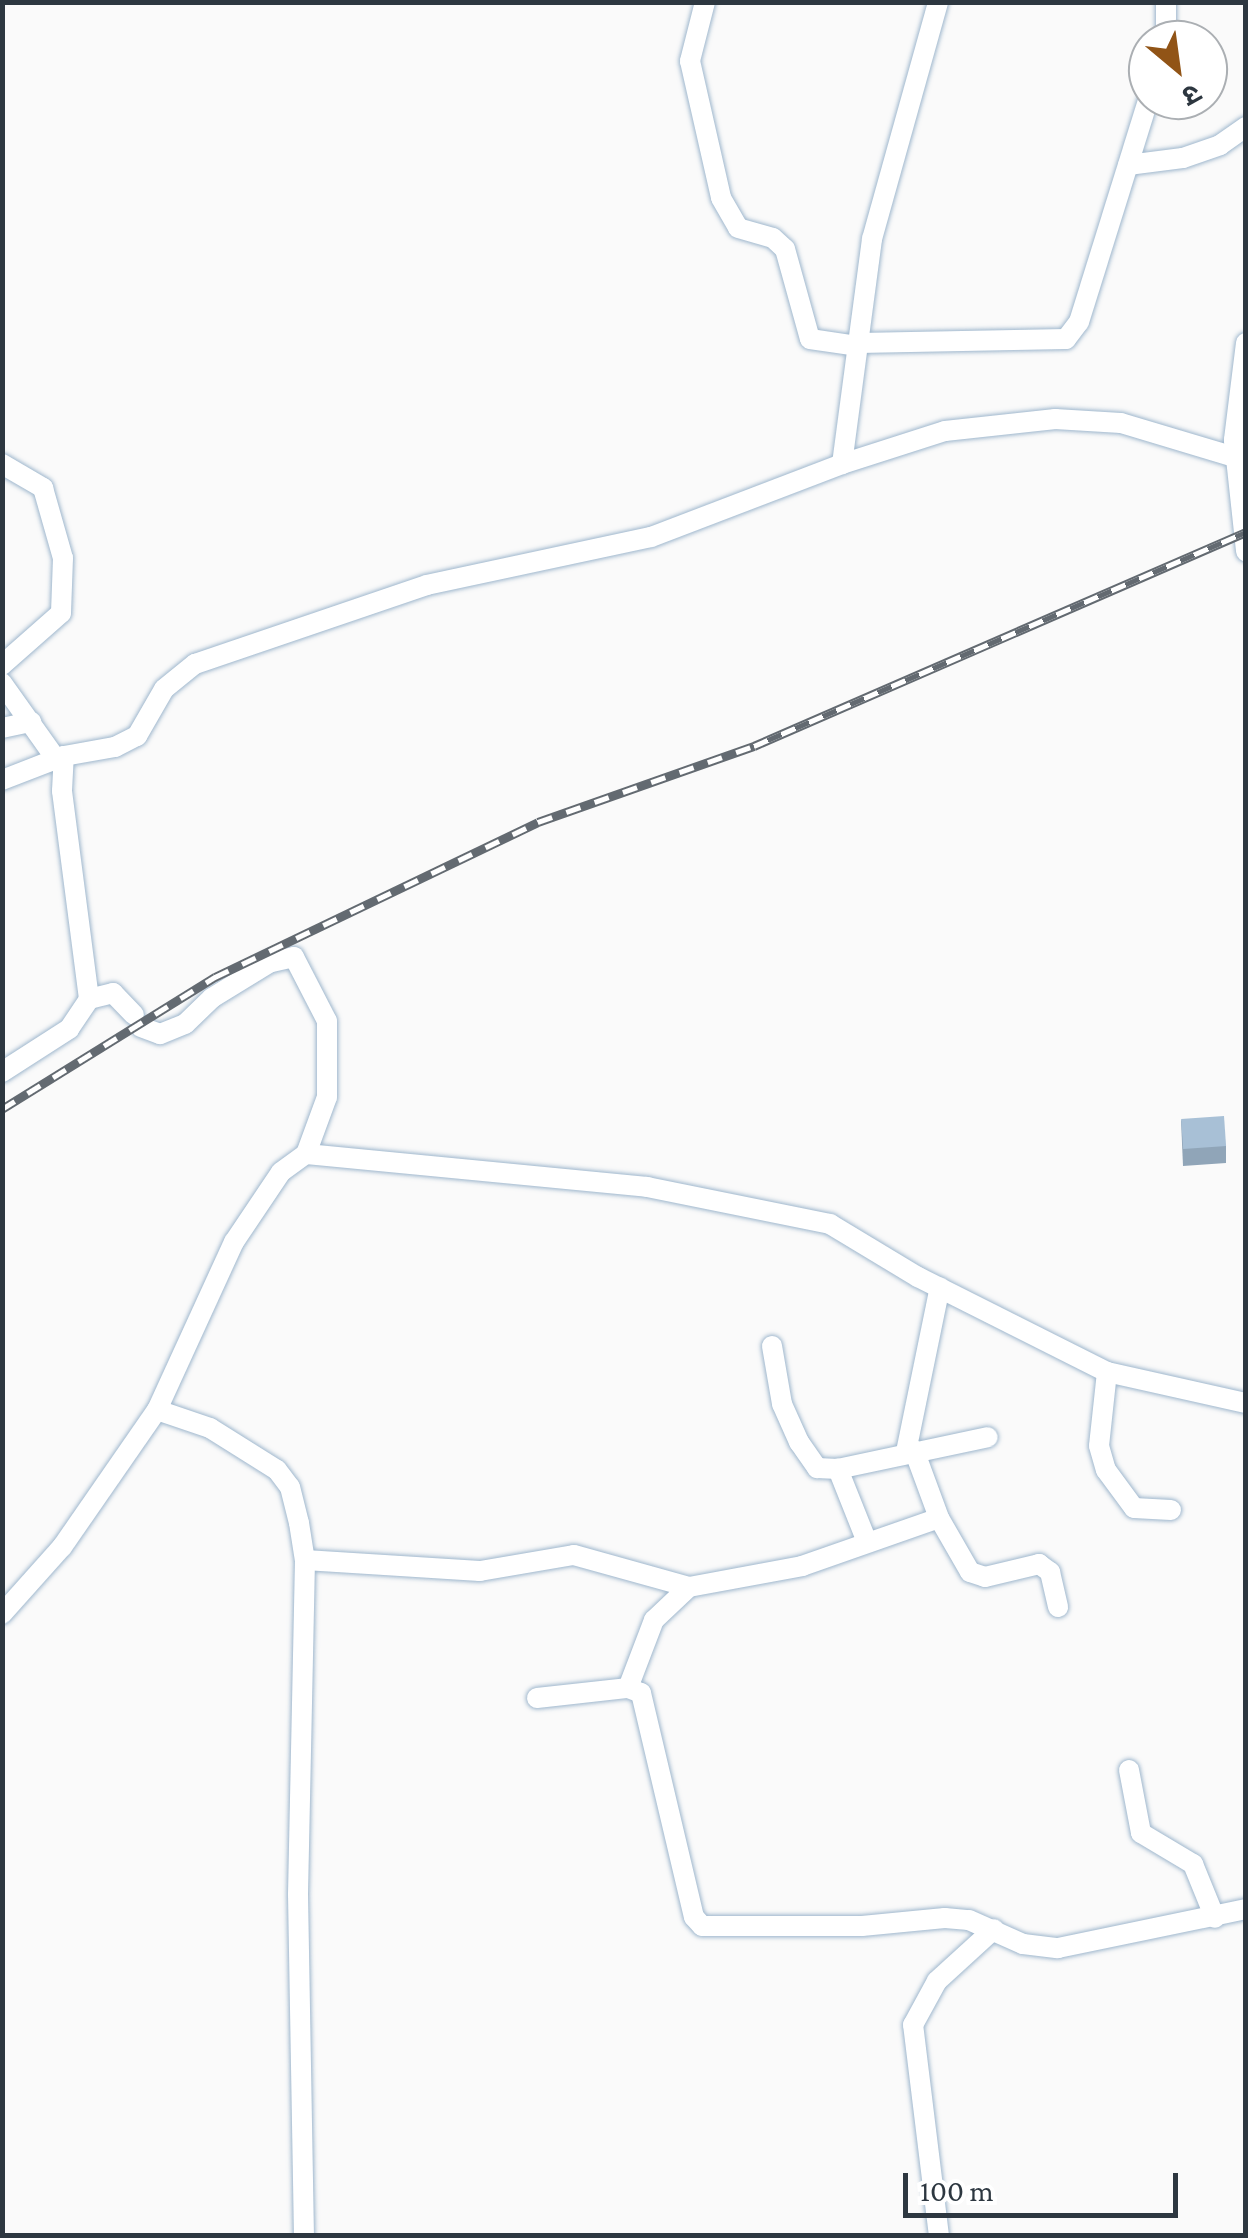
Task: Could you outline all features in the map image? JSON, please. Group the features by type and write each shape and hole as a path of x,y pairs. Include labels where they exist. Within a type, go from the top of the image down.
{"street":[{"path":"705,2 690,60 721,198 738,228 772,238 786,249 810,339 859,344 1066,340 1079,322 1142,120"},
{"path":"842,464 872,239 938,2"},
{"path":"1128,164 1183,158 1220,146 1246,127"},
{"path":"1246,343 1237,376 1234,456 1246,550"},
{"path":"2,780 60,758 115,747 138,736 164,689 195,664 426,586 650,537 842,464 945,431 1055,419 1121,423 1234,456"},
{"path":"2,464 43,488 64,558 55,623 2,665"},
{"path":"2,683 60,758 89,999 69,1030 2,1072"},
{"path":"2,728 30,722"},
{"path":"2,1614 62,1547 158,1410 234,1242 281,1172 306,1154 327,1097 327,1021 294,958 269,962 212,998 185,1024 160,1034 138,1021 113,992 89,999"},
{"path":"306,1154 647,1187 830,1224 940,1287 1108,1372 1246,1404"},
{"path":"940,1287 910,1451 940,1518 977,1576 1030,1564 1046,1567 1058,1607"},
{"path":"772,1346 782,1404 799,1442 817,1468 838,1468 988,1437"},
{"path":"1108,1372 1098,1446 1106,1470 1134,1508 1171,1510"},
{"path":"158,1410 210,1428 277,1470 290,1487 306,1560 298,1894 304,2236"},
{"path":"838,1468 867,1542"},
{"path":"306,1560 480,1571 574,1556 689,1587 802,1566 940,1518"},
{"path":"628,1688 654,1620 689,1587"},
{"path":"537,1698 628,1688 644,1700 694,1917 702,1926 862,1926 945,1918 994,1930 1023,1944 1058,1948 1246,1909"},
{"path":"1129,1770 1141,1834 1193,1864 1214,1918"},
{"path":"939,2236 913,2025 936,1982 994,1930"}],"building":[{"path":"1224,1116 1226,1146 1183,1149 1181,1119"}],"railway":[{"path":"2,1109 215,977 538,822 754,746 1246,532"}]}
